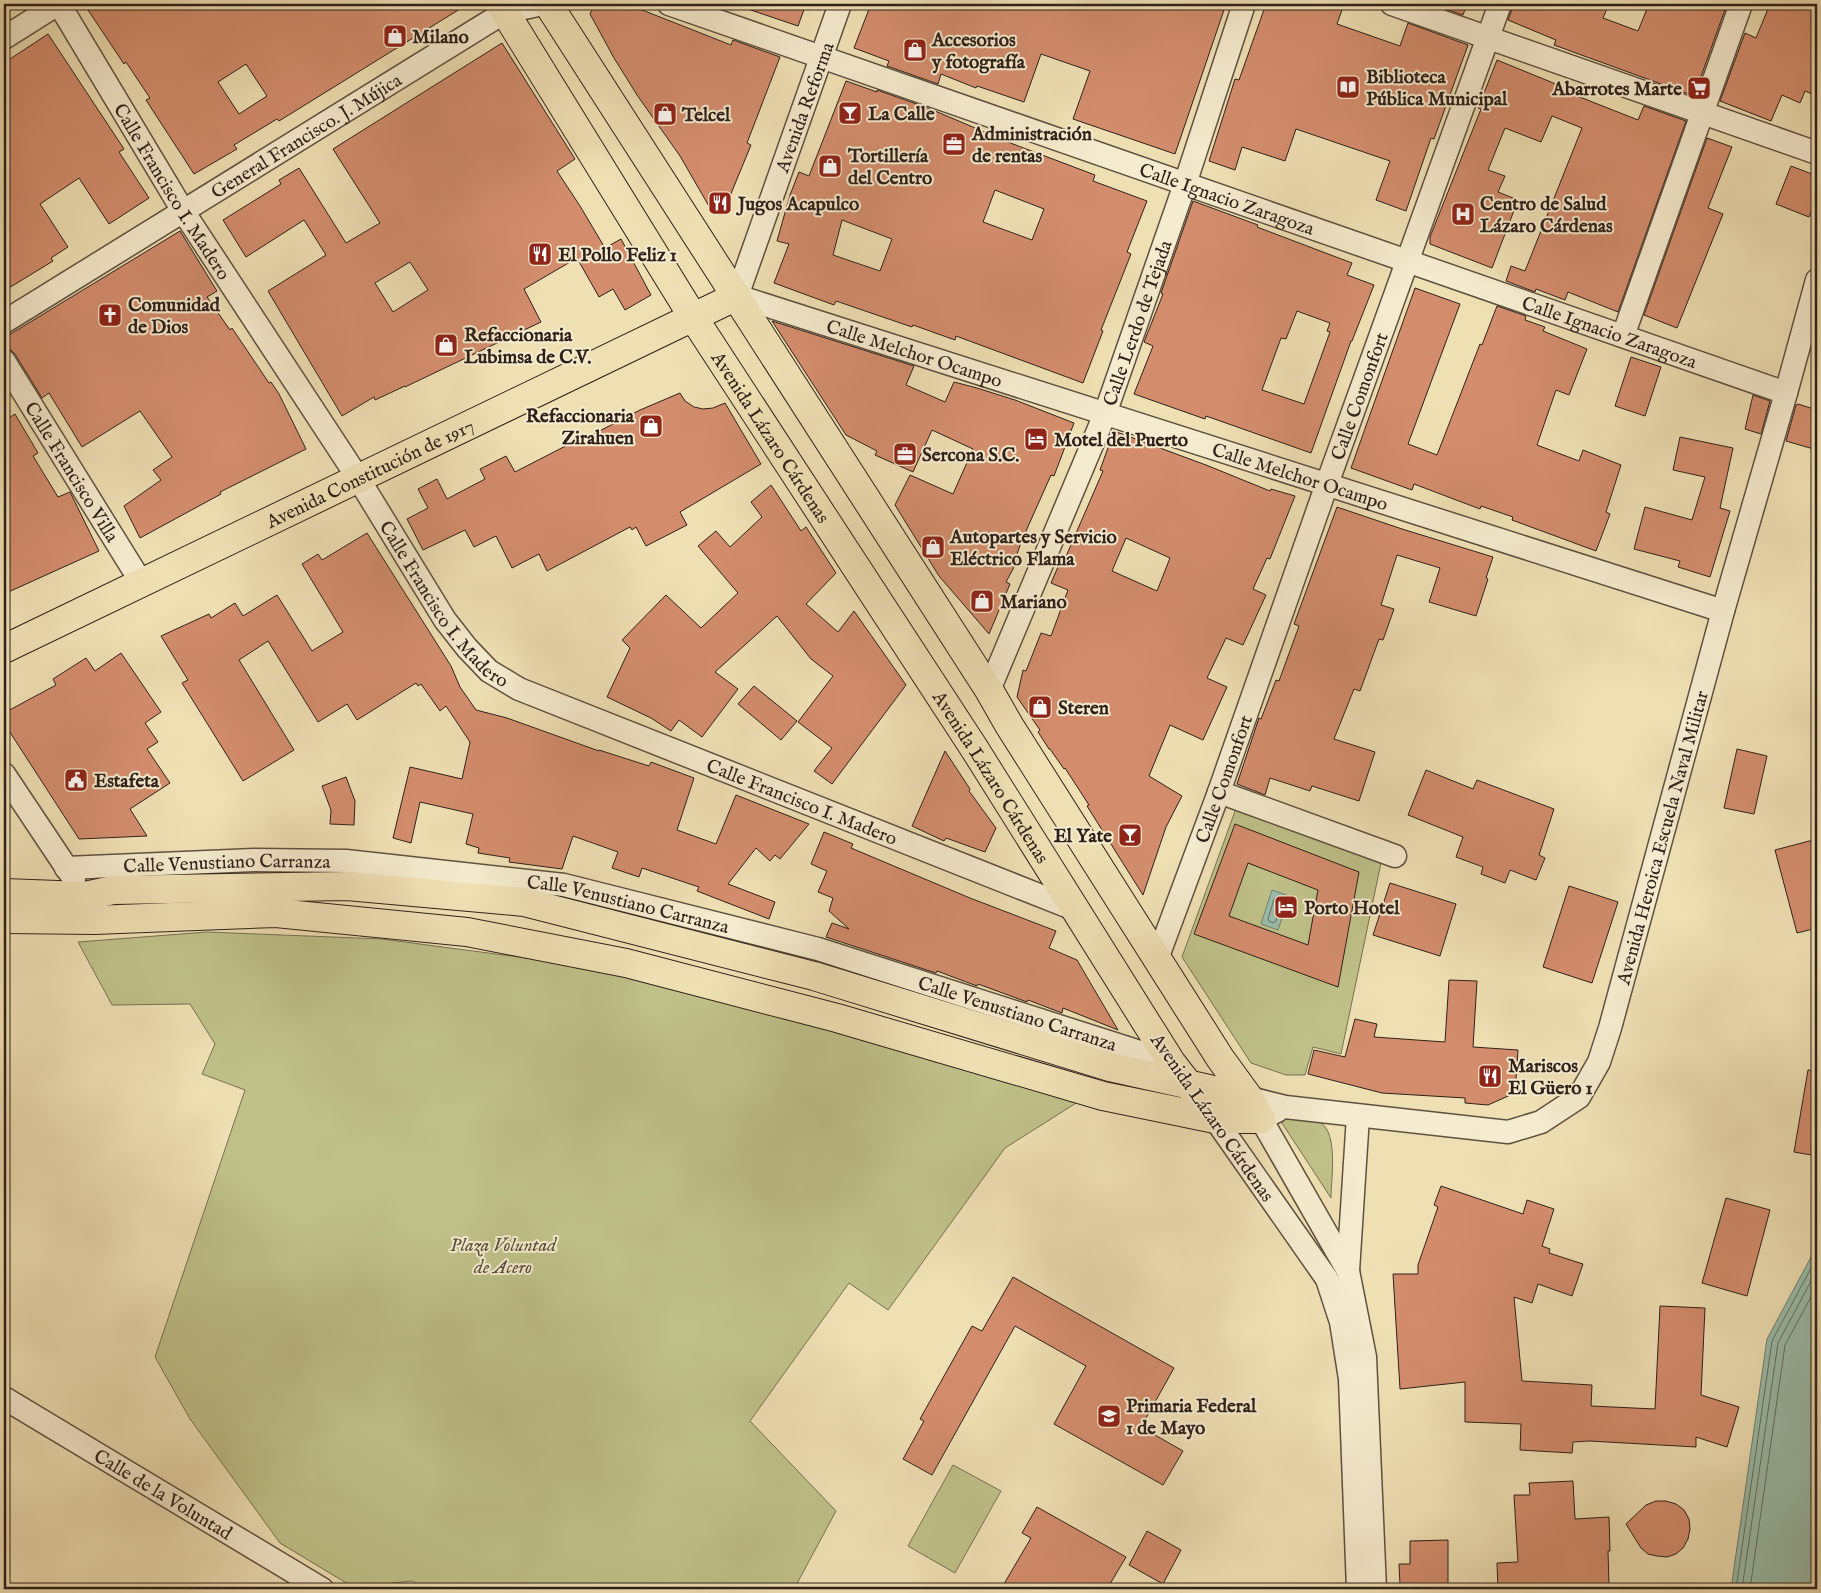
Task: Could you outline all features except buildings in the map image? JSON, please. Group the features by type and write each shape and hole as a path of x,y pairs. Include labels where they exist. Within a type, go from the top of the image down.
{"main road":[{"name":"Avenida Lázaro Cárdenas","path":"548,4 989,690 1009,725 1220,1058 1265,1108"},
{"name":"Avenida Lázaro Cárdenas","path":"503,8 693,317 974,748 1171,1062 1215,1119"},
{"name":"Avenida Constitución de 1917","path":"4,649 737,296"},
{"path":"974,748 1009,725"},
{"path":"4,919 90,908 113,890 347,886 524,902 814,976 1110,1067 1191,1086 1265,1108"},
{"path":"4,893 90,908 276,913 467,932 626,963 837,1018 1103,1096 1215,1119 1265,1108"}],"street":[{"path":"4,38 59,4"},
{"name":"Calle Francisco I. Madero","path":"59,4 183,211 358,478 445,620 467,648 489,670 519,689 1074,909"},
{"name":"General Francisco. J. Mújica","path":"4,322 503,8 543,4"},
{"name":"Calle Ignacio Zaragoza","path":"669,4 1786,393"},
{"name":"Avenida Reforma","path":"737,296 840,4"},
{"name":"Calle Lerdo de Tejada","path":"989,690 1105,414 1185,184 1244,4"},
{"path":"1392,4 1817,153"},
{"name":"Calle Comonfort","path":"1157,959 1219,792 1327,484 1500,4"},
{"path":"1623,336 1741,4"},
{"name":"Avenida Heroica Escuela Naval Militar","path":"1265,1108 1508,1132 1541,1122 1579,1097 1599,1062 1610,1028 1723,611 1817,280"},
{"name":"Calle Melchor Ocampo","path":"737,296 1723,611"},
{"name":"Calle Francisco Villa","path":"4,361 141,582"},
{"path":"4,774 90,908"},
{"path":"1219,792 1395,856"},
{"name":"Calle Venustiano Carranza","path":"66,868 254,860 346,861 564,885 818,949 1171,1062"},
{"name":"Avenida Lázaro Cárdenas","path":"1265,1108 1348,1271 1365,1357 1374,1589"},
{"path":"1348,1271 1358,1116"},
{"name":"Avenida Lázaro Cárdenas","path":"1215,1119 1327,1279 1341,1322 1350,1379 1358,1589"},
{"name":"Calle de la Voluntad","path":"4,1398 314,1587"}],"green space":[{"name":"Porto Hotel","path":"1238,803 1382,858 1341,1054 1313,1047 1305,1075 1286,1075 1251,1063 1182,957"},
{"name":"Plaza Voluntad de Acero","path":"207,932 382,939 579,965 841,1033 1081,1100 1005,1148 888,1310 849,1283 750,1421 836,1511 794,1589 427,1589 412,1581 353,1587 280,1543 190,1419 155,1357 245,1090 202,1074 215,1044 190,1004 112,1005 78,942"},
{"path":"1284,1118 1315,1120 1323,1124 1328,1132 1331,1142 1333,1166 1331,1198 1282,1123"},
{"path":"953,1465 1001,1491 955,1573 908,1546"}],"water":[{"path":"1272,890 1289,896 1278,930 1261,924"},
{"path":"1817,1246 1817,1589 1731,1589 1767,1339"}],"place":[{"name":"Milano","path":"395,36"},
{"name":"Accesorios y fotografía","path":"915,50"},
{"name":"Biblioteca Pública Municipal","path":"1348,87"},
{"name":"Abarrotes Marte","path":"1699,88"},
{"name":"La Calle","path":"850,113"},
{"name":"Telcel","path":"665,114"},
{"name":"Administración de rentas","path":"954,144"},
{"name":"Tortillería del Centro","path":"830,166"},
{"name":"Jugos Acapulco","path":"720,203"},
{"name":"Centro de Salud Lázaro Cárdenas","path":"1463,214"},
{"name":"El Pollo Feliz 1","path":"540,254"},
{"name":"Comunidad de Dios","path":"110,315"},
{"name":"Refaccionaria Lubimsa de C.V.","path":"446,345"},
{"name":"Refaccionaria Zirahuen","path":"651,426"},
{"name":"Motel del Puerto","path":"1036,439"},
{"name":"Sercona S.C.","path":"905,454"},
{"name":"Autopartes y Servicio Eléctrico Flama","path":"933,547"},
{"name":"Mariano","path":"982,601"},
{"name":"Steren","path":"1040,707"},
{"name":"Estafeta","path":"76,780"},
{"name":"El Yate","path":"1130,835"},
{"name":"Porto Hotel","path":"1286,907"},
{"name":"Mariscos El Güero 1","path":"1490,1076"},
{"name":"Primaria Federal 1 de Mayo","path":"1109,1416"}]}
